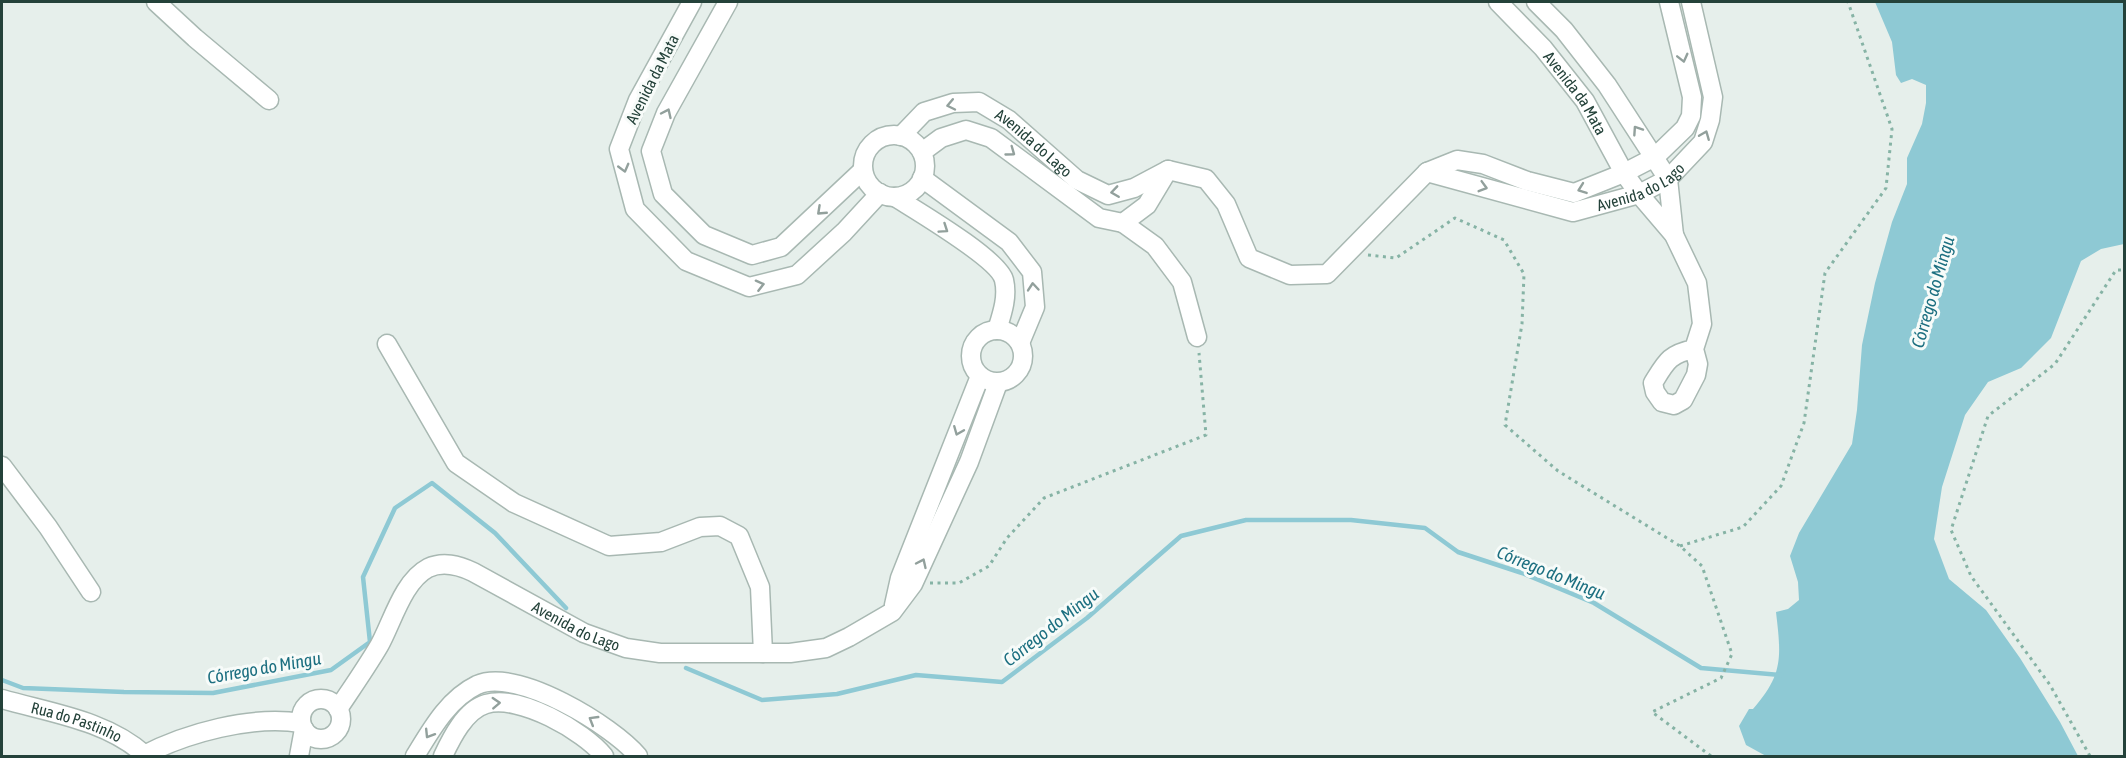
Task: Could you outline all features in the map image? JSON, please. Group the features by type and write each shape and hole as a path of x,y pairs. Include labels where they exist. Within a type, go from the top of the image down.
{"street":[{"path":"156,2 195,38 270,100"},
{"name":"Avenida da Mata","path":"692,2 638,100 619,149 635,210 686,261 749,287 797,275 888,195"},
{"name":"Avenida da Mata","path":"728,2 666,113 651,151 663,194 704,235 752,255 781,247 863,170"},
{"name":"Avenida da Mata","path":"1498,2 1543,48 1585,101 1639,195 1674,235"},
{"name":"Avenida da Mata","path":"1536,2 1564,30 1607,85 1668,179"},
{"name":"Avenida do Lago","path":"901,135 924,112 953,103 979,102 1009,120 1077,180 1108,195 1134,188 1168,170 1206,179 1226,204 1249,258 1290,275 1327,274 1427,172 1457,160 1483,164 1527,181 1574,193 1655,157 1685,128 1691,116 1692,97 1669,2"},
{"name":"Avenida do Lago","path":"1427,172 1573,212 1639,195 1668,179 1703,142 1710,120 1713,97 1691,2"},
{"name":"Avenida do Lago","path":"922,152 941,138 966,130 992,138 1099,218 1123,223 1155,246 1182,282 1197,337"},
{"path":"888,195 906,194 916,188 925,170 922,152 916,144 901,135 889,135 872,143 863,161 863,170 872,188 888,195 990,259 1004,278 1005,302 997,330"},
{"path":"1123,223 1147,205 1168,170"},
{"path":"922,178 1009,242 1032,272 1035,307 1020,343"},
{"path":"1668,179 1674,235 1697,283 1702,324 1694,349"},
{"path":"997,330 1006,331 1020,343 1023,351 1021,369 1007,381 998,383 988,381 974,369 971,352 980,336 997,330"},
{"path":"387,344 456,463 514,503 609,546 661,542 700,527 720,526 739,536 760,587 763,653"},
{"path":"892,612 900,578 980,376"},
{"name":"Avenida do Lago","path":"144,756 183,739 242,723 273,720 303,726 323,748 339,729 341,716 338,709 379,646 395,611 413,581 426,569 438,565 454,565 473,572 584,633 626,648 660,653 790,653 826,648 892,612 913,584 969,462 998,383"},
{"path":"2,466 48,527 91,592"},
{"path":"415,756 438,720 463,693 480,684 493,681 527,687 594,720 620,738 638,756"},
{"name":"Rua do Pastinho","path":"2,699 109,730 131,743 144,756"},
{"path":"299,756 304,708 314,700 328,700 338,709"},
{"path":"443,756 453,736 471,713 484,704 500,702 514,704 548,717 596,747 604,756"}],"path":[{"path":"1680,546 1743,527 1781,486 1803,423 1825,273 1886,188 1892,129 1848,2"},
{"path":"1349,252 1396,258 1455,218 1504,240 1524,274 1522,324 1505,425 1558,471 1680,546 1702,566 1732,654 1721,678 1652,712 1712,756"},
{"path":"2090,756 2050,685 1971,576 1951,530 1988,416 2055,364 2116,270 2124,270"},
{"path":"913,584 959,583 989,566 1006,538 1044,498 1206,435 1197,337"}],"water":[{"path":"1875,2 2124,2 2124,244 2101,249 2081,261 2051,338 2021,368 1988,382 1965,415 1942,487 1934,539 1949,579 1986,610 2020,658 2060,722 2078,756 1766,756 1746,745 1739,726 1749,709 1753,709 1763,697 1775,675 1779,653 1776,612 1788,609 1799,600 1798,582 1790,556 1799,533 1852,444 1862,345 1875,283 1892,222 1907,184 1907,158 1922,124 1926,103 1926,85 1912,79 1901,83 1896,75 1892,42"}],"waterway":[{"name":"Córrego do Mingu","path":"2,680 23,688 213,693 331,670 370,642 363,577 395,508 432,483 495,533 566,608"},
{"name":"Córrego do Mingu","path":"686,668 762,700 837,694 916,675 1002,682 1087,618 1181,536 1246,520 1351,520 1425,528 1458,552 1522,573 1594,603 1701,668 1781,675"}]}
